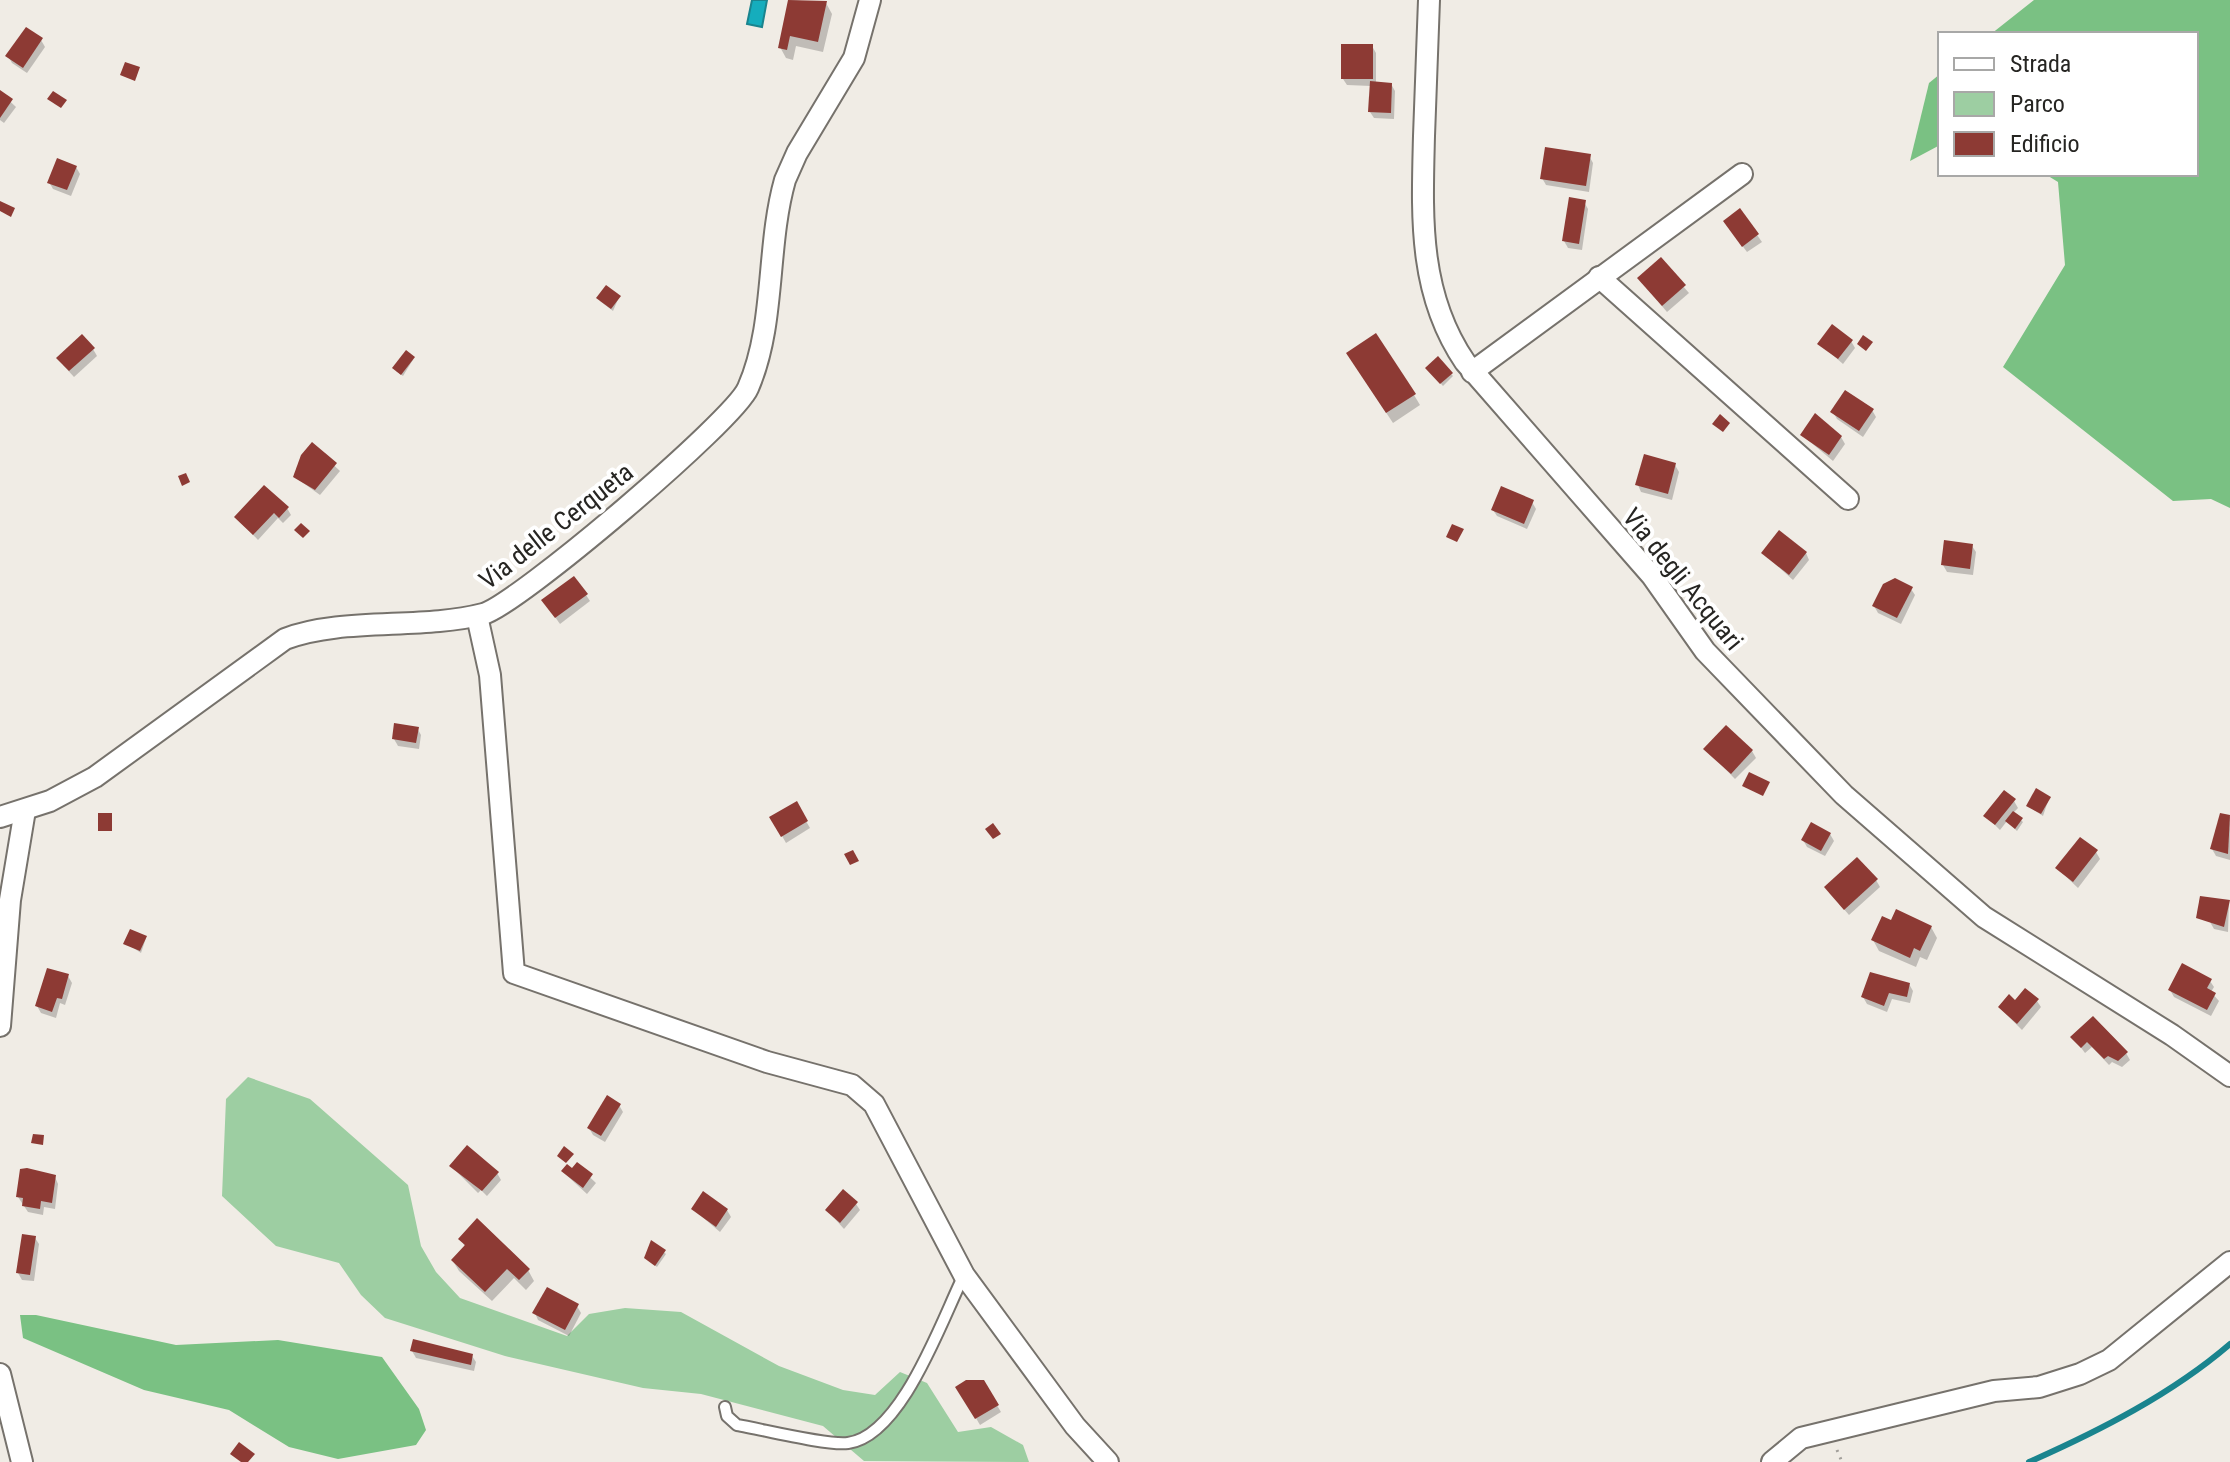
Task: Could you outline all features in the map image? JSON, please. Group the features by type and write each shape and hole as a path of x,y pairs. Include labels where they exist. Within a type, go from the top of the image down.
{"street":[{"name":"Via delle Cerqueta","path":"0,817 25,810 95,777 285,639 314,631 477,616 505,604 608,521 740,403 752,379 759,347 785,180 797,153 854,58 870,0"},
{"name":"Via degli Acquari","path":"1429,0 1422,203 1424,254 1438,311 1453,344 1472,372 1652,576 1705,651 1844,795 1984,917 2172,1035 2230,1076"},
{"path":"1472,372 1742,174"},
{"path":"1599,277 1848,499"},
{"path":"477,616 490,675 514,973 767,1062 852,1085 874,1104 964,1275 1075,1426 1108,1462"},
{"path":"0,1026 10,900 25,810"},
{"path":"1772,1462 1801,1438 1994,1391 2039,1387 2080,1374 2109,1360 2230,1262"},
{"path":"0,1374 22,1462"}],"lane":[{"path":"725,1407 727,1416 737,1425 846,1444 866,1437 885,1422 903,1398 964,1275"}],"green space":[{"path":"2034,0 2230,0 2230,508 2211,499 2173,501 2003,367 2065,265 2058,182 2048,176 2198,176 2198,32 1994,32"},
{"path":"1938,76 1938,146 1910,161 1929,83"},
{"path":"248,1077 310,1099 408,1185 421,1246 436,1272 460,1298 567,1336 589,1314 625,1308 681,1312 779,1366 843,1390 875,1395 900,1372 927,1383 958,1432 991,1427 1023,1445 1029,1462 864,1461 823,1426 701,1394 643,1388 505,1356 385,1318 361,1295 339,1263 276,1246 222,1196 226,1099"},
{"path":"20,1315 36,1315 176,1345 278,1340 382,1357 419,1409 426,1430 416,1445 338,1459 289,1447 229,1410 144,1390 23,1338"}],"water":[{"path":"752,0 767,0 762,27 747,24"}],"building":[{"path":"788,0 827,1 818,42 790,36 787,50 778,48"},
{"path":"26,27 43,38 23,68 5,56"},
{"path":"1341,44 1373,44 1373,79 1341,79"},
{"path":"125,62 140,67 135,81 120,75"},
{"path":"1370,81 1392,83 1391,113 1368,112"},
{"path":"0,90 13,99 0,118"},
{"path":"53,91 67,100 61,108 47,99"},
{"path":"1545,147 1591,154 1586,186 1540,179"},
{"path":"57,158 77,166 67,190 47,183"},
{"path":"1569,197 1586,200 1579,244 1562,241"},
{"path":"0,201 15,208 11,217 0,211"},
{"path":"1740,208 1759,234 1742,247 1723,221"},
{"path":"1661,257 1686,285 1662,306 1637,278"},
{"path":"606,285 621,296 611,309 596,298"},
{"path":"1832,324 1853,340 1838,359 1817,344"},
{"path":"1376,333 1416,394 1386,413 1346,353"},
{"path":"82,334 95,348 69,371 56,358"},
{"path":"1863,335 1873,342 1866,351 1857,344"},
{"path":"406,350 415,357 401,375 392,368"},
{"path":"1438,356 1453,373 1440,384 1425,368"},
{"path":"1845,390 1874,409 1859,431 1830,412"},
{"path":"1815,413 1842,436 1829,455 1800,435"},
{"path":"1720,414 1730,423 1723,432 1712,424"},
{"path":"312,442 337,463 315,490 293,477 301,455"},
{"path":"1644,454 1676,463 1668,494 1635,485"},
{"path":"186,473 190,482 182,486 178,476"},
{"path":"264,485 289,507 279,518 274,513 253,535 234,517"},
{"path":"1501,486 1534,500 1524,524 1491,510"},
{"path":"301,523 310,531 303,538 294,530"},
{"path":"1452,524 1464,529 1457,542 1446,537"},
{"path":"1779,530 1807,552 1789,575 1761,553"},
{"path":"1944,540 1973,544 1970,569 1941,565"},
{"path":"574,576 588,594 555,618 541,600"},
{"path":"1895,578 1913,587 1897,618 1872,606 1883,584"},
{"path":"394,723 419,727 416,743 392,739"},
{"path":"1726,725 1753,750 1731,774 1703,749"},
{"path":"1749,772 1770,782 1763,796 1742,786"},
{"path":"2036,788 2051,797 2041,814 2026,806"},
{"path":"2004,790 2016,799 1995,825 1983,816"},
{"path":"797,801 808,821 781,837 769,817"},
{"path":"2013,811 2023,818 2015,829 2005,821"},
{"path":"98,813 112,813 112,831 98,831"},
{"path":"2220,813 2230,815 2228,854 2210,849"},
{"path":"1811,822 1831,833 1821,851 1801,840"},
{"path":"993,823 1001,834 993,839 985,829"},
{"path":"2080,837 2098,850 2073,882 2055,868"},
{"path":"853,850 859,861 850,865 844,854"},
{"path":"1857,857 1878,879 1844,910 1824,887"},
{"path":"2200,896 2230,900 2224,927 2196,918"},
{"path":"1896,909 1932,926 1920,951 1914,948 1910,958 1871,940 1882,916 1891,920"},
{"path":"130,929 147,936 140,951 123,944"},
{"path":"2182,963 2212,979 2207,988 2216,993 2207,1010 2168,990"},
{"path":"47,968 69,974 62,999 57,998 52,1012 35,1006"},
{"path":"1870,972 1910,983 1907,997 1889,993 1884,1006 1861,997"},
{"path":"2025,988 2039,999 2017,1024 1998,1007 2009,994 2015,1000"},
{"path":"2093,1016 2128,1052 2118,1061 2108,1056 2104,1059 2087,1042 2081,1048 2070,1037"},
{"path":"607,1095 621,1104 601,1136 587,1128"},
{"path":"33,1134 44,1135 43,1145 31,1143"},
{"path":"467,1145 499,1172 482,1191 449,1166"},
{"path":"564,1146 574,1154 566,1163 557,1156"},
{"path":"577,1162 593,1174 583,1188 561,1171 567,1164 572,1168"},
{"path":"20,1169 56,1175 52,1203 41,1201 40,1209 22,1206 23,1198 16,1197"},
{"path":"843,1189 858,1202 840,1223 825,1210"},
{"path":"703,1191 728,1209 716,1227 691,1209"},
{"path":"477,1218 530,1269 519,1280 507,1269 485,1292 451,1260 465,1245 458,1239"},
{"path":"22,1234 36,1236 30,1275 16,1273"},
{"path":"651,1240 666,1250 655,1266 644,1258"},
{"path":"547,1287 579,1304 565,1330 532,1313"},
{"path":"413,1339 473,1354 471,1365 410,1351"},
{"path":"966,1380 984,1380 999,1405 975,1419 955,1387"},
{"path":"239,1442 255,1454 248,1462 241,1462 230,1454"}],"waterway":[{"path":"2029,1462 2134,1410 2184,1379 2230,1344"}]}
